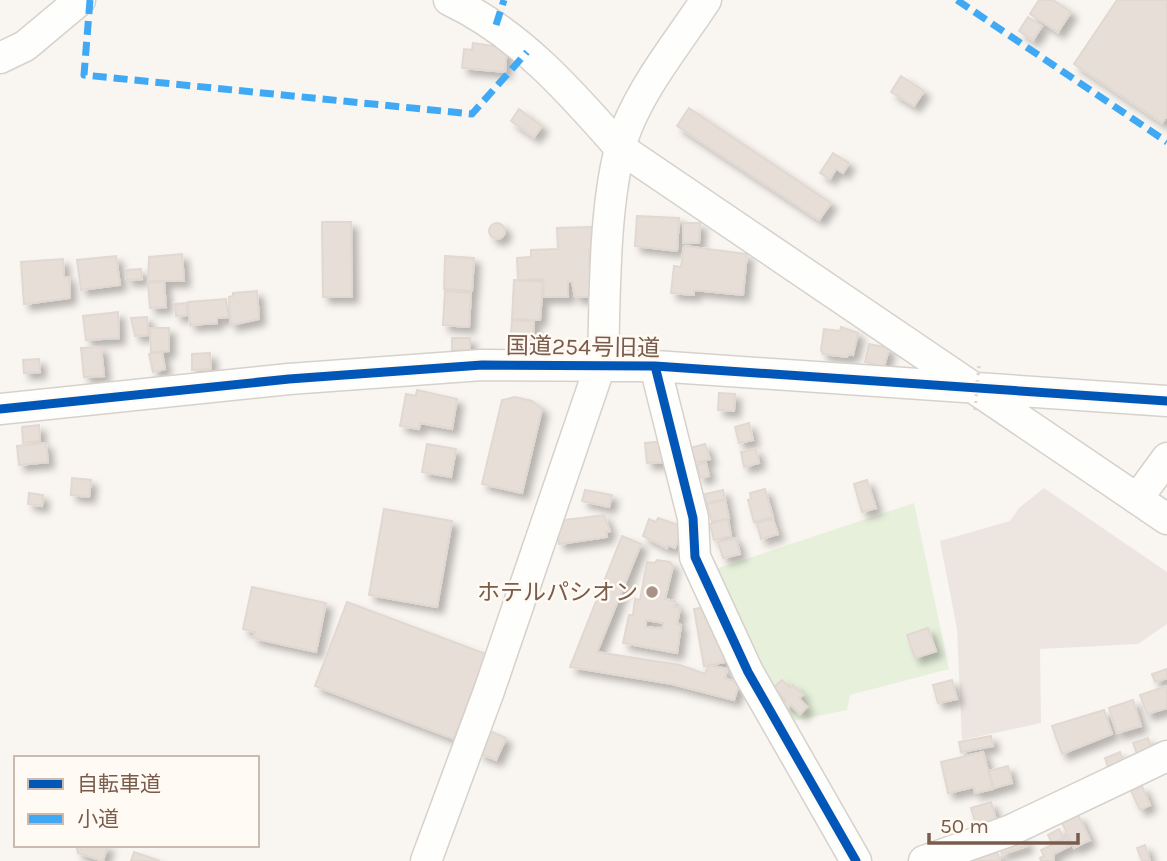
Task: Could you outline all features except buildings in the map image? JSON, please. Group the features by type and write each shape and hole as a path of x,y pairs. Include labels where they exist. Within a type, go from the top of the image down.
{"street":[{"path":"0,58 25,46 80,0"},
{"path":"449,0 496,25 527,51 563,84 620,148 1167,519"},
{"path":"426,861 489,691 602,366 607,264 620,148 650,82 706,0"},
{"name":"国道254号旧道","path":"0,409 289,379 482,365 655,366 1167,401"},
{"path":"655,366 693,519 695,557 748,672 856,861"},
{"path":"1137,499 1167,458"},
{"path":"924,861 1009,831 1167,756"}],"shaded area":[{"path":"1044,488 1167,572 1167,624 1138,644 1040,649 1041,723 962,740 957,629 940,541 1010,521 1019,508"}],"green space":[{"path":"914,503 949,669 850,695 847,710 793,721 781,716 710,571"}],"marked path":[{"path":"90,0 84,75 472,114 527,52"},
{"path":"496,25 504,0"},
{"path":"957,0 1167,142"}],"cycle path":[{"path":"0,409 289,379 482,365 655,366 1167,401"},
{"path":"655,366 693,518 695,557 748,672 856,861"}],"place":[{"name":"ホテルパシオン","path":"652,592"}]}
